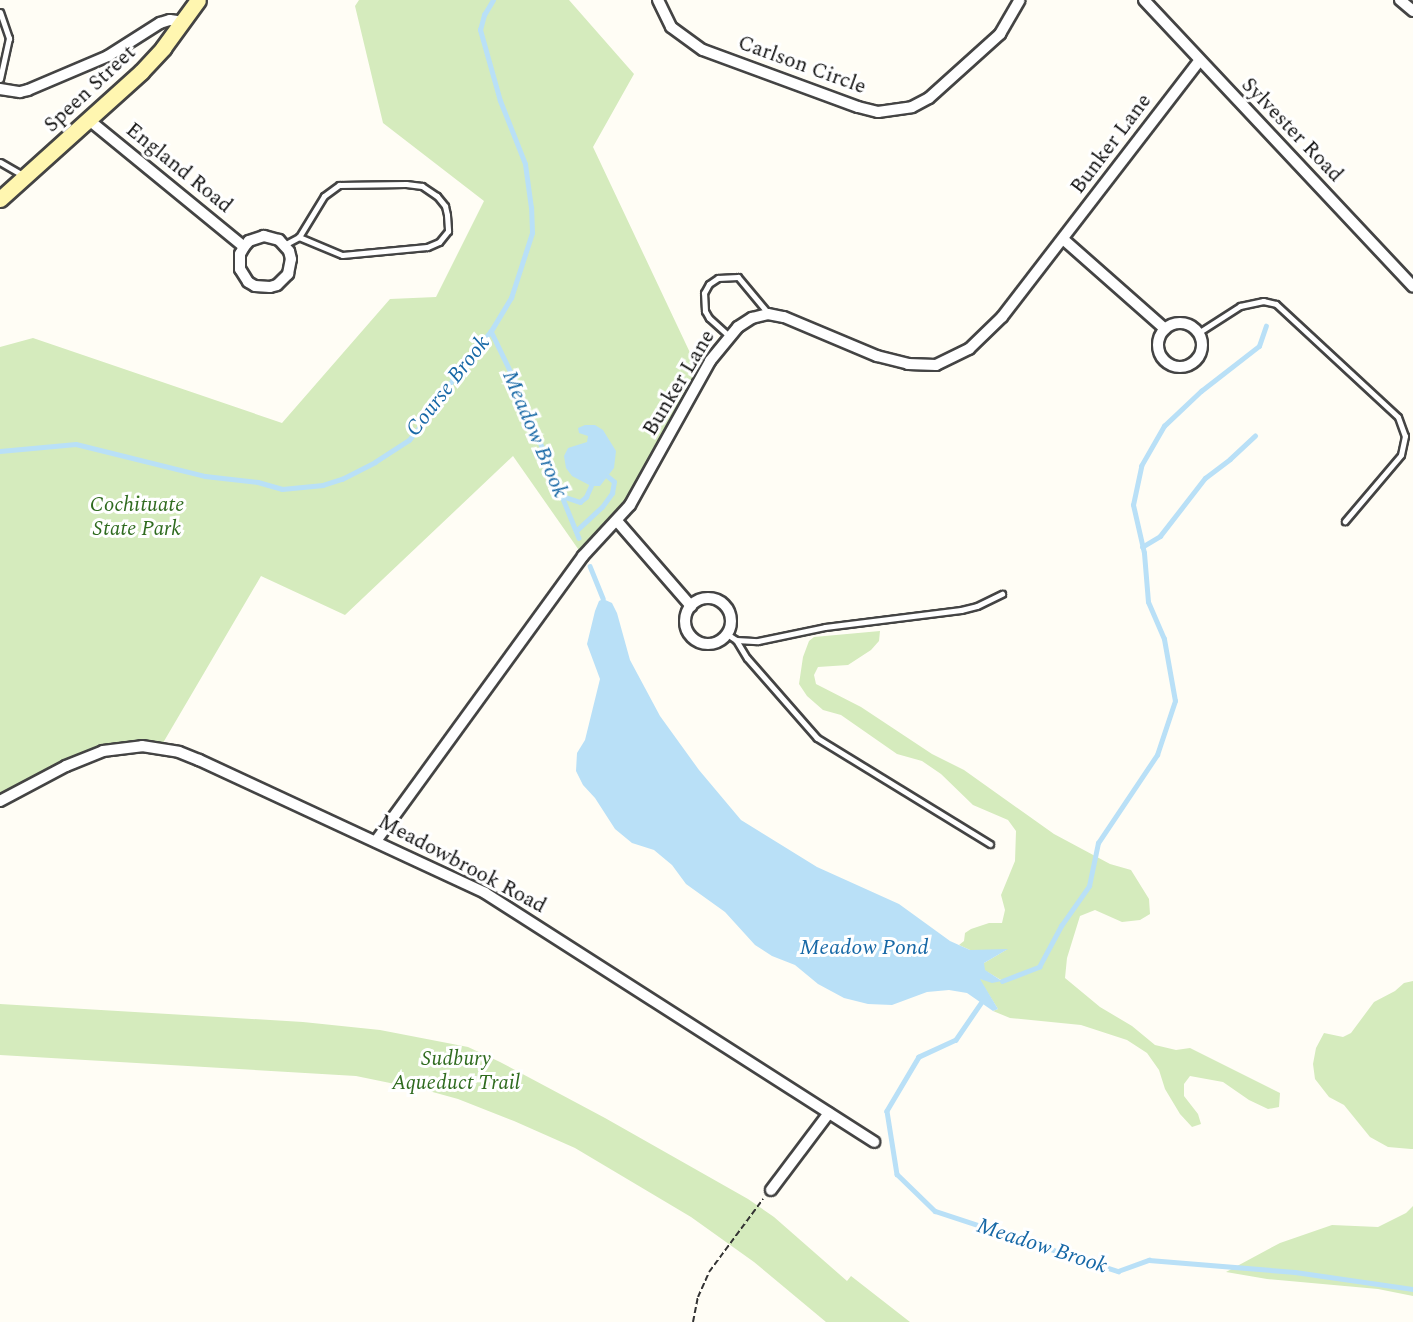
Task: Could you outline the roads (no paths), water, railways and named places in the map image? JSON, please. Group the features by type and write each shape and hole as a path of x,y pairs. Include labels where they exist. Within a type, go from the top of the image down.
{"street":[{"name":"Speen Street","path":"0,199 141,72 184,22 198,0"},
{"name":"Carlson Circle","path":"658,0 671,27 703,50 858,107 878,112 904,109 929,98 992,42 1020,0"},
{"name":"Sylvester Road","path":"1144,0 1413,286"},
{"path":"1400,0 1413,11"},
{"path":"0,89 20,92 28,90 108,56 160,23 170,20 184,22"},
{"name":"Bunker Lane","path":"376,841 583,556 617,521 641,488 710,361 729,336 752,318 768,314 784,317 878,356 908,364 936,365 969,349 1002,317 1199,61"},
{"name":"England Road","path":"89,120 244,247"},
{"path":"264,236 271,237 284,245 291,259 288,274 277,285 262,288 248,282 240,269 239,261 244,247 249,241 264,236"},
{"path":"1063,239 1165,329"},
{"path":"1179,323 1192,327 1198,333 1202,346 1199,356 1190,365 1176,367 1165,361 1158,348 1160,336 1165,329 1179,323"},
{"path":"617,521 691,606"},
{"path":"705,599 718,601 730,616 732,637 713,644 705,644 693,639 685,622 691,606 705,599"},
{"name":"Meadowbrook Road","path":"0,801 86,757 113,749 142,746 179,752 461,880 516,911 874,1142"},
{"path":"771,1190 829,1113"}],"lane":[{"path":"0,12 9,38 0,79"},
{"path":"0,162 25,176"},
{"path":"284,245 299,237 324,196 339,185 406,184 422,186 437,196 445,206 447,215 448,231 439,242 427,247 342,255 299,237"},
{"path":"729,336 709,318 705,311 704,293 709,284 718,278 738,277 768,314"},
{"path":"1198,333 1240,306 1263,301 1276,304 1398,417 1406,436 1401,455 1345,521"},
{"path":"732,637 758,641 825,627 961,610 977,606 1002,594"},
{"path":"732,637 747,658 817,738 990,844"}],"water":[{"path":"595,425 603,430 616,451 614,468 600,486 591,486 572,476 566,468 564,456 568,448 587,442 588,436 579,433 578,428"},
{"name":"Meadow Pond","path":"603,599 612,603 617,613 630,660 660,716 699,770 741,820 817,867 899,904 950,941 970,950 1008,949 984,963 985,970 1002,981 992,983 980,979 998,1009 993,1011 967,993 949,990 927,992 892,1005 868,1004 844,998 818,984 795,965 772,956 755,945 725,912 686,884 672,865 654,850 632,843 615,829 595,798 583,785 576,771 577,753 585,740 600,679 587,644 595,611 599,601"}],"waterway":[{"name":"Course Brook","path":"0,451 76,444 205,476 258,482 282,489 323,485 342,479 375,462 409,440 439,403 458,370 491,331 511,298 532,233 525,164 500,101 480,30 484,15 493,0"},
{"path":"1002,981 1039,967 1061,926 1089,886 1098,843 1157,755 1175,701 1164,639 1148,602 1144,553 1133,505 1141,466 1164,426 1201,391 1259,346 1266,326"},
{"name":"Meadow Brook","path":"491,331 516,383 579,538"},
{"path":"1142,547 1160,536 1205,478 1255,436"},
{"path":"576,531 602,507 612,493 614,482 608,477"},
{"path":"562,496 580,502 586,497 591,486"},
{"name":"Meadow Brook","path":"590,566 603,599"},
{"name":"Meadow Brook","path":"982,1002 956,1040 919,1057 887,1111 897,1174 935,1211 1118,1271 1149,1260 1295,1272 1413,1289"}],"park label":[{"name":"Cochituate State Park","path":"137,517"},
{"name":"Sudbury Aqueduct Trail","path":"456,1071"}]}
